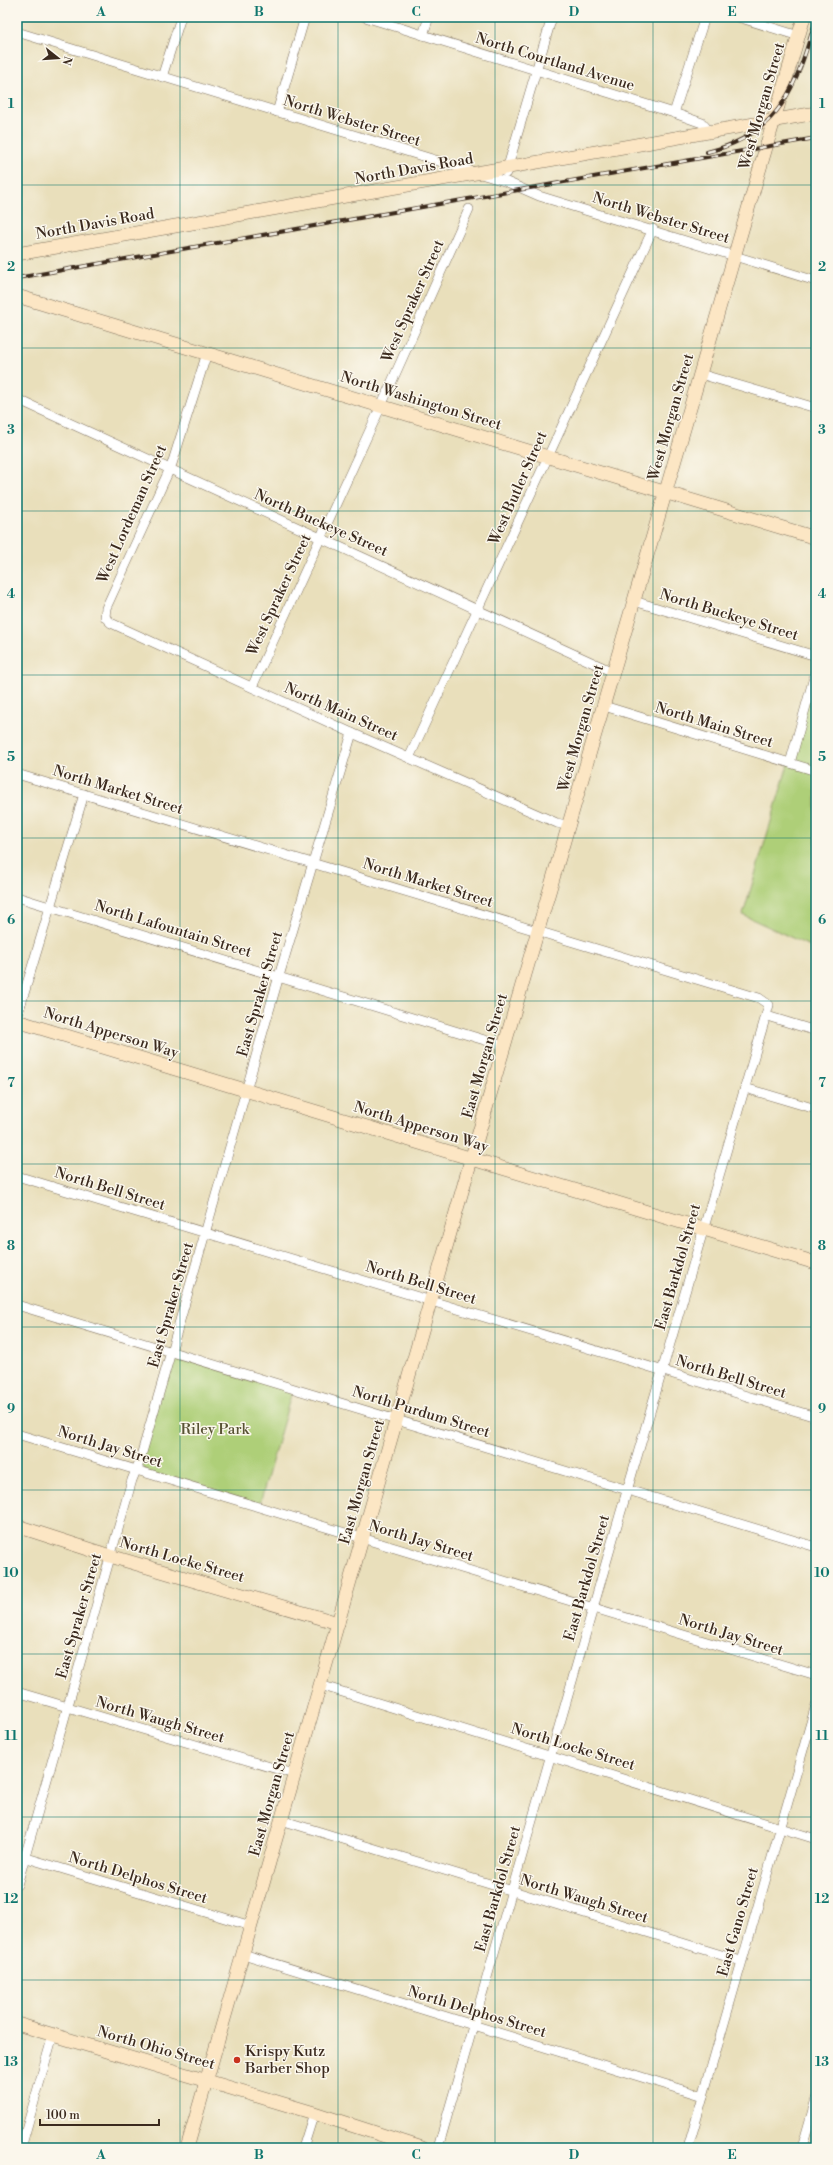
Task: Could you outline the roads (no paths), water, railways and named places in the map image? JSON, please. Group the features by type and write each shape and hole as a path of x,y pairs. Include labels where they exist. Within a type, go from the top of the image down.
{"street":[{"path":"162,77 181,17"},
{"path":"277,112 306,17"},
{"name":"North Courtland Avenue","path":"365,17 674,113 702,123 711,132"},
{"path":"423,35 429,17"},
{"path":"506,176 552,17"},
{"path":"674,113 705,17"},
{"path":"738,17 799,36"},
{"name":"West Morgan Street","path":"570,826 613,672 804,17"},
{"name":"North Webster Street","path":"17,32 478,174"},
{"name":"North Davis Road","path":"17,254 478,174 506,176 711,132 816,113"},
{"name":"North Webster Street","path":"506,176 539,196 725,251 735,256 816,281"},
{"name":"West Spraker Street","path":"252,687 381,406 469,209"},
{"name":"West Butler Street","path":"409,758 652,229"},
{"name":"North Washington Street","path":"17,296 816,538"},
{"name":"West Lordeman Street","path":"105,617 106,608 169,469 207,353"},
{"path":"700,374 816,408"},
{"name":"North Buckeye Street","path":"17,399 613,672"},
{"name":"North Buckeye Street","path":"634,601 816,656"},
{"name":"North Main Street","path":"105,617 111,623 352,733 557,823 570,826"},
{"path":"790,763 816,670"},
{"name":"North Main Street","path":"604,706 816,770"},
{"name":"East Spraker Street","path":"17,1885 21,1856 67,1707 132,1480 137,1470 279,976 352,733"},
{"name":"North Market Street","path":"17,774 759,998 769,1005 767,1016"},
{"path":"17,1017 84,794"},
{"name":"East Morgan Street","path":"187,2148 430,1301 570,826"},
{"name":"North Lafountain Street","path":"17,897 504,1046"},
{"path":"767,1016 816,1031"},
{"name":"East Barkdol Street","path":"438,2148 627,1490 767,1016"},
{"name":"North Apperson Way","path":"17,1021 247,1090 471,1160 567,1186 816,1263"},
{"path":"745,1088 816,1109"},
{"name":"North Bell Street","path":"17,1176 816,1418"},
{"name":"North Purdum Street","path":"17,1305 816,1547"},
{"name":"North Jay Street","path":"17,1434 816,1675"},
{"name":"North Locke Street","path":"17,1526 110,1556 338,1623"},
{"name":"North Locke Street","path":"320,1685 816,1838"},
{"name":"North Waugh Street","path":"17,1692 294,1774"},
{"name":"East Gano Street","path":"688,2148 816,1704"},
{"name":"North Waugh Street","path":"281,1820 741,1961"},
{"name":"North Delphos Street","path":"21,1856 251,1926"},
{"name":"North Delphos Street","path":"243,1954 703,2096"},
{"name":"North Ohio Street","path":"17,2024 314,2113 422,2148"},
{"path":"21,2148 53,2035"},
{"path":"802,2148 816,2099"},
{"path":"303,2148 314,2113"}],"railway":[{"path":"707,152 732,144 753,133 769,119 782,104 801,65 816,19"},
{"path":"17,278 816,138"}],"place":[{"name":"Krispy Kutz Barber Shop","path":"237,2060"}],"park label":[{"name":"Riley Park","path":"215,1429"}]}
